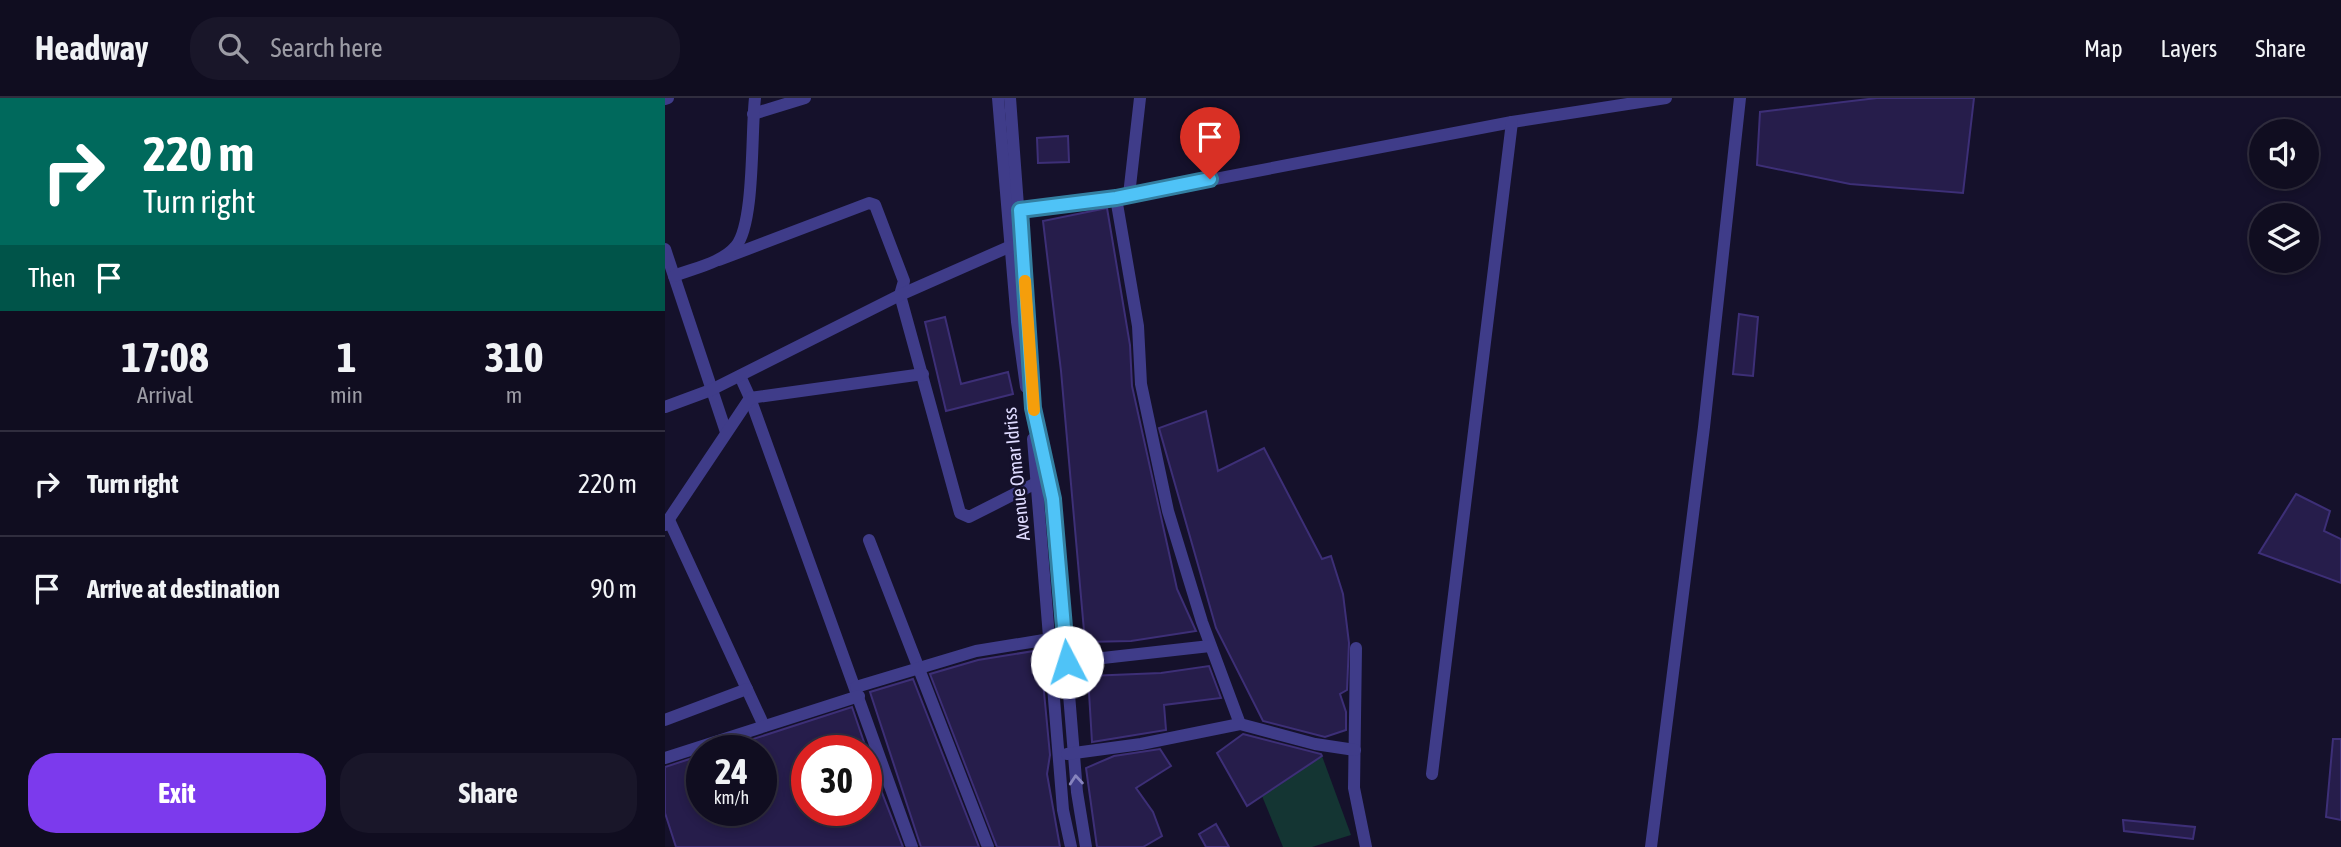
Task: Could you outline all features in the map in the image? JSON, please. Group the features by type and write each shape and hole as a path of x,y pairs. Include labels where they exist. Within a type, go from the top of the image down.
{"street":[{"path":"719,260 736,246 746,226 755,98"},
{"path":"753,114 805,98"},
{"name":"Avenue Omar Idriss","path":"998,98 1014,211 1011,246 1036,483 1063,810 1071,847"},
{"path":"1010,98 1014,211 1033,408 1053,499 1073,753 1086,847"},
{"path":"1140,98 1122,196 1138,326 1141,384 1178,548 1210,646 1240,724"},
{"path":"1014,211 1122,196 1512,122 1667,98"},
{"path":"1651,847 1702,440 1740,98"},
{"path":"1432,774 1512,122"},
{"path":"674,276 871,203 877,208 904,281 900,295 962,516 969,517 1036,483"},
{"path":"665,407 711,390 900,295 1011,246"},
{"path":"665,250 726,432"},
{"path":"764,726 667,523 751,398 923,373"},
{"path":"740,376 751,398 912,847"},
{"path":"869,540 988,847"},
{"path":"665,758 764,726 919,667 975,651 1050,639"},
{"path":"1067,662 1210,646"},
{"path":"1356,648 1355,788 1366,847"},
{"path":"665,720 747,689"},
{"path":"1060,755 1141,744 1240,724 1315,744 1355,750"}],"green space":[{"path":"1322,756 1351,835 1312,847 1283,847 1262,796"}],"building":[{"path":"1877,98 1974,98 1963,193 1850,184 1757,165 1760,112"},
{"path":"1068,136 1069,162 1038,163 1037,138"},
{"path":"1107,208 1130,345 1132,386 1177,589 1196,631 1131,641 1085,642 1061,371 1043,221"},
{"path":"1739,314 1758,317 1753,376 1733,374"},
{"path":"945,317 961,384 1008,372 1013,394 946,411 925,322"},
{"path":"1206,411 1218,471 1264,448 1322,559 1331,556 1343,594 1349,643 1347,690 1340,694 1346,712 1346,730 1325,737 1263,721 1216,628 1159,428"},
{"path":"2296,494 2330,511 2324,531 2341,539 2341,583 2259,553"},
{"path":"1040,650 1050,755 1047,774 1060,847 997,847 930,674 978,660"},
{"path":"1209,666 1221,698 1164,705 1166,730 1092,742 1088,676 1161,673"},
{"path":"913,679 979,847 921,847 870,692"},
{"path":"852,707 862,735 791,735 791,826 882,826 882,793 903,847 676,847 665,813 665,767 686,760 686,826 777,826 777,735 765,735"},
{"path":"1243,734 1322,756 1247,806 1217,753"},
{"path":"2333,739 2341,739 2341,820 2326,817"},
{"path":"1160,749 1171,766 1136,788 1153,812 1162,836 1143,847 1097,847 1086,768 1114,756"},
{"path":"2123,820 2195,827 2193,839 2124,831"},
{"path":"1216,824 1229,847 1206,847 1199,834"}],"slow traffic":[{"path":"1025,281 1034,410"}],"route":[{"path":"1067,662 1053,499 1033,408 1020,210 1116,198 1210,179"}]}
